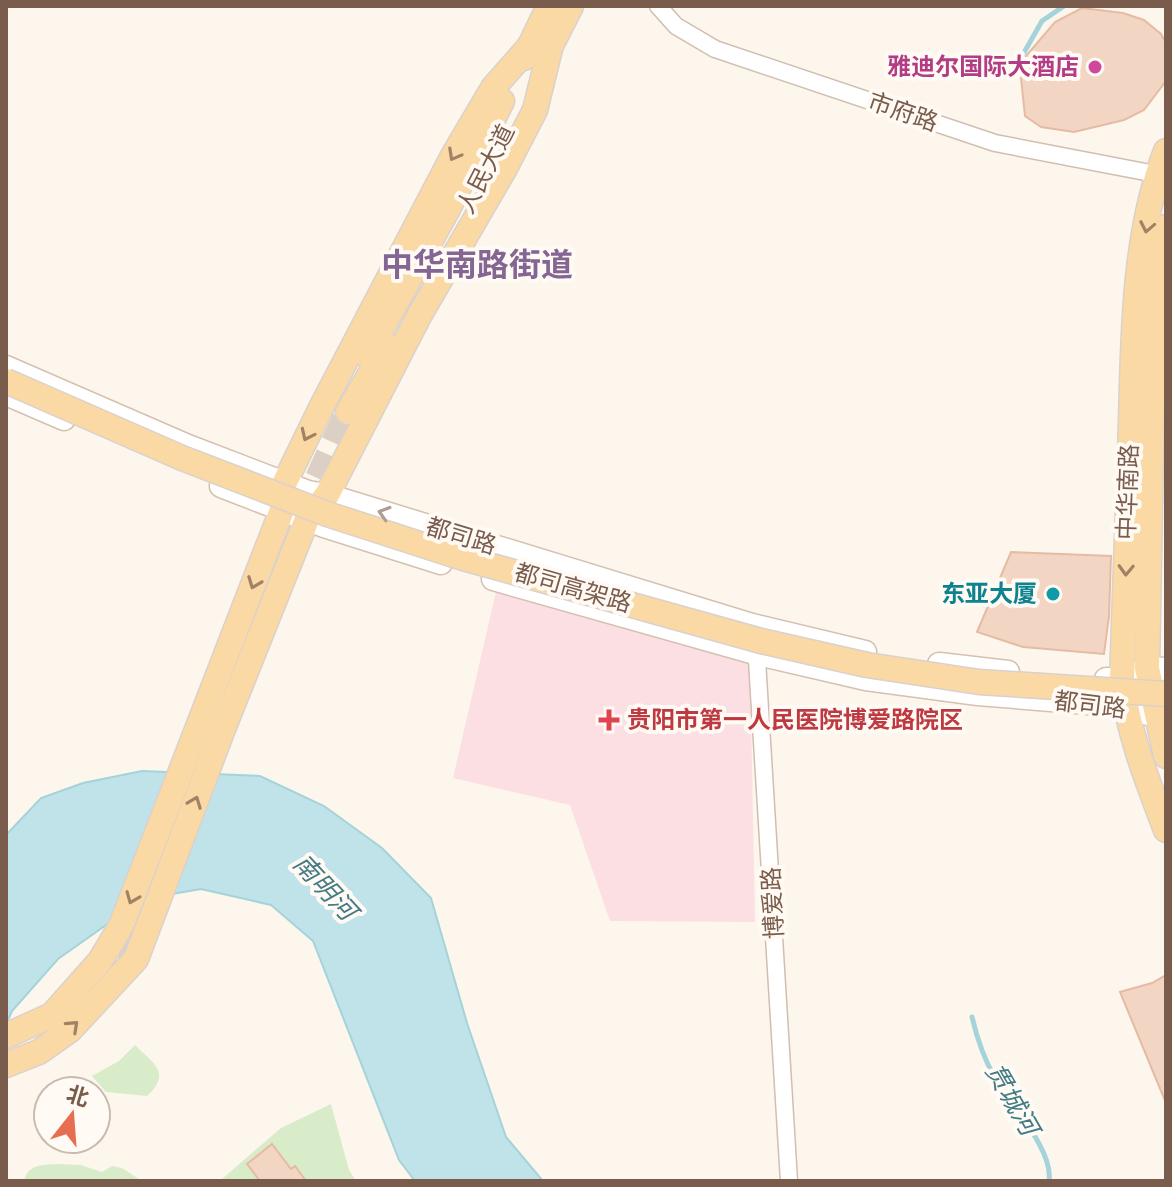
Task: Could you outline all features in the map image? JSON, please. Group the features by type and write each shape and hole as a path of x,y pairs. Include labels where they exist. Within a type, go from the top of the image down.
{"main road":[{"name":"人民大道","path":"540,45 549,6"},
{"name":"人民大道","path":"343,409 448,209 540,45 571,6"},
{"path":"6,1065 39,1052 70,1030 136,959 282,510 284,484 454,154 493,88 540,45"},
{"path":"6,1036 52,1015 100,961 121,926 307,519 327,495 419,316 504,170 535,110 540,45"},
{"name":"中华南路","path":"1163,167 1142,254 1133,345 1122,680 1125,706 1139,758 1166,830"},
{"name":"中华南路","path":"1166,227 1160,256 1157,669 1166,756"},
{"name":"都司路","path":"6,367 284,484 752,625 870,654 968,668 1122,680 1157,669"},
{"name":"都司高架路","path":"6,381 182,458 327,514 463,558 761,641 867,665 979,682 1166,694"},
{"name":"都司路","path":"6,394 177,468 307,519 460,569 758,654 880,681 978,694 1125,706 1163,720"}],"street":[{"name":"市府路","path":"658,6 676,26 715,49 951,129 995,143 1163,167"},
{"name":"博爱路","path":"752,625 758,654 789,1181"}],"shaded area":[{"name":"贵阳市第一人民医院博爱路院区","path":"496,592 750,662 755,922 610,921 570,805 453,778"}],"green space":[{"path":"135,1045 157,1068 159,1074 155,1088 147,1096 112,1093 112,1075 94,1075 119,1061"},
{"path":"331,1104 349,1170 356,1181 222,1179 281,1128"},
{"path":"57,1164 81,1165 102,1172 112,1166 122,1168 142,1181 24,1181 32,1168"}],"water":[{"name":"南明河","path":"142,771 260,776 324,806 382,848 431,898 467,1023 506,1137 543,1181 415,1181 399,1160 313,941 271,905 201,889 143,899 58,959 12,1011 6,1025 6,835 41,798 83,783"}],"building":[{"name":"雅迪尔国际大酒店","path":"1082,8 1123,13 1144,20 1161,34 1166,43 1166,81 1144,110 1124,120 1074,132 1041,127 1025,116 1021,78 1026,56 1055,22"},
{"name":"东亚大厦","path":"1011,552 1111,556 1104,654 1023,647 977,632"},
{"path":"1166,975 1166,1103 1120,992 1152,983"},
{"path":"272,1144 291,1169 295,1166 306,1181 260,1181 247,1164"}],"waterway":[{"name":"贯城河","path":"1022,56 1042,21 1064,6"},
{"name":"贯城河","path":"972,1017 990,1069 1045,1155 1049,1181"}],"tunnel":[{"path":"302,514 348,412"},
{"path":"96,989 117,962 147,908"}],"place":[{"name":"雅迪尔国际大酒店","path":"1095,67"},
{"name":"东亚大厦","path":"1053,594"},
{"name":"贵阳市第一人民医院博爱路院区","path":"609,720"}],"district":[{"name":"中华南路街道","path":"477,265"}]}
